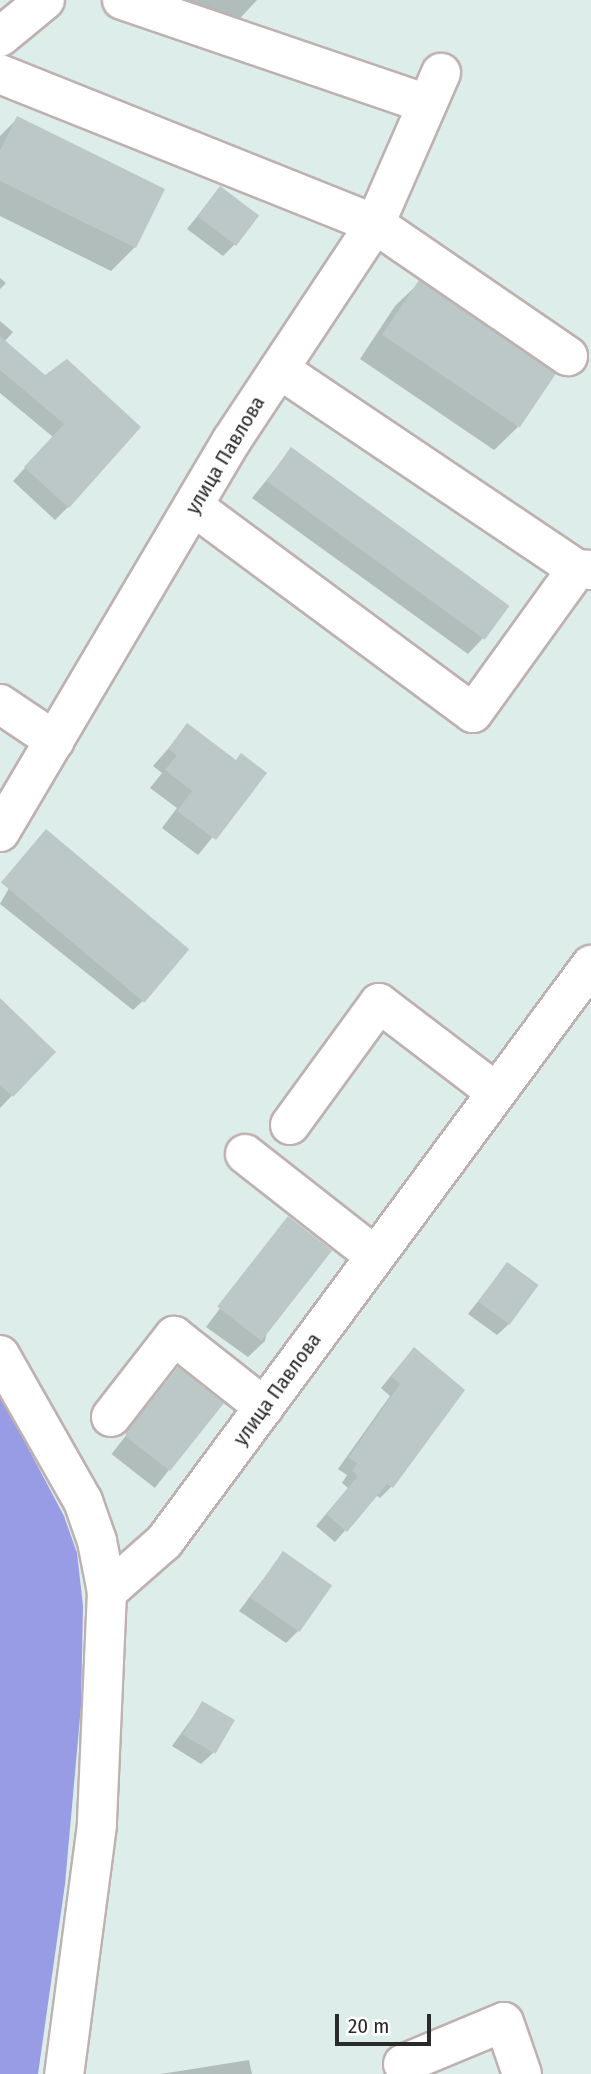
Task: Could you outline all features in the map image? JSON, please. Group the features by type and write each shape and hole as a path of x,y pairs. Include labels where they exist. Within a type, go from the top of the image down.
{"street":[{"path":"0,37 45,0"},
{"name":"улица Павлова","path":"0,832 193,506 375,224 434,89 121,0"},
{"path":"0,74 375,224 568,356"},
{"path":"193,506 473,713 584,570 279,369"},
{"path":"0,704 55,741"},
{"name":"улица Павлова","path":"107,1592 163,1542 591,965"},
{"path":"290,1125 379,1003 496,1092"},
{"path":"245,1154 375,1256"},
{"path":"111,1417 174,1336 264,1408"},
{"path":"0,1355 83,1501 97,1541 107,1592 97,1825 64,2074"},
{"path":"402,2064 504,2022 522,2074"}],"shaded area":[{"path":"0,1395 64,1516 77,1553 83,1606 81,1706 65,1884 38,2074 0,2074"}],"building":[{"path":"17,116 165,189 136,248 0,181 0,151"},
{"path":"220,186 259,215 236,246 197,216"},
{"path":"419,280 557,373 520,428 382,335"},
{"path":"0,336 45,375 67,359 141,427 69,508 24,467 64,424 0,370"},
{"path":"291,447 509,606 485,640 266,481"},
{"path":"187,723 236,760 241,753 267,773 216,840 177,811 192,791 165,770 177,755 168,749"},
{"path":"46,829 189,949 144,1003 1,883"},
{"path":"0,998 56,1052 13,1097 0,1085"},
{"path":"288,1216 332,1250 261,1341 217,1307"},
{"path":"507,1262 539,1285 510,1325 478,1302"},
{"path":"414,1347 465,1390 393,1488 387,1484 347,1532 326,1514 358,1476 352,1471 357,1463 348,1458 400,1384 391,1376"},
{"path":"178,1367 224,1403 170,1471 126,1437 126,1432"},
{"path":"283,1551 332,1585 299,1632 250,1598"},
{"path":"202,1701 235,1720 215,1754 182,1735"}]}
